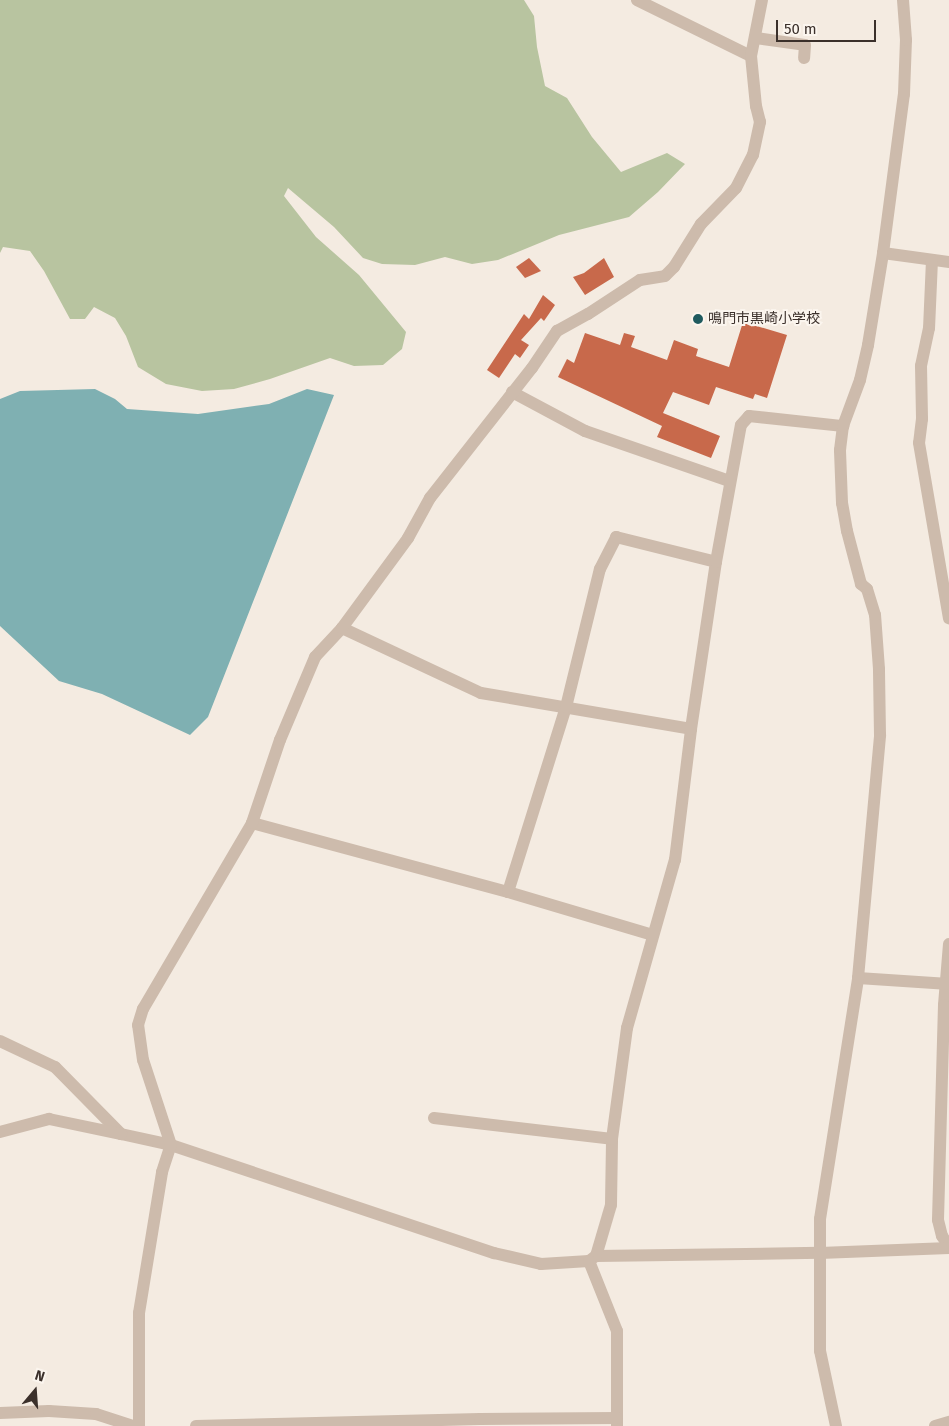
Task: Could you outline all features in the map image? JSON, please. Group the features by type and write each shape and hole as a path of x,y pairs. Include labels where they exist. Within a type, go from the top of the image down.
{"street":[{"path":"637,0 751,56"},
{"path":"139,1426 140,1313 162,1172 171,1145 143,1060 138,1025 143,1009 252,823 280,740 315,656 342,628 408,538 430,498 532,368 557,331 588,314 640,280 665,276 674,267 700,224 736,188 753,155 760,122 756,106 751,56 762,0"},
{"path":"836,1426 820,1351 820,1218 858,978 878,770 879,669 875,615 867,590 861,584 842,503 840,450 843,426 860,380 868,345 883,253 904,94 906,40 903,0"},
{"path":"756,38 805,45 804,58"},
{"path":"883,253 949,262"},
{"path":"932,260 929,328 921,366 922,419 920,443 949,618"},
{"path":"512,392 585,431 729,481"},
{"path":"196,1426 480,1418 617,1422 617,1331 593,1258 611,1205 612,1139 627,1028 675,860 691,729 716,562 729,481 741,425 749,416 843,426"},
{"path":"508,892 566,707 600,569 616,537 716,562"},
{"path":"342,628 481,693 691,729"},
{"path":"252,823 508,892 653,935"},
{"path":"0,1132 49,1119 171,1145 494,1253 540,1264 593,1258 820,1253 949,1247 942,1236 938,1220 944,1005 948,984 949,944"},
{"path":"858,978 948,984"},
{"path":"0,1040 55,1067 121,1134"},
{"path":"434,1118 612,1139"},
{"path":"0,1414 50,1411 96,1414 132,1426"},
{"path":"935,1426 949,1422"}],"green space":[{"path":"0,0 524,0 534,16 537,47 545,86 567,98 592,137 621,172 667,153 685,164 658,192 629,217 559,235 498,260 472,264 445,257 415,265 382,264 363,258 334,227 288,188 284,196 316,237 359,275 406,332 402,349 383,365 354,366 330,358 270,379 234,389 202,391 166,384 138,367 126,336 115,318 94,307 85,319 70,319 44,271 30,251 3,247 0,253"}],"water":[{"path":"95,389 115,399 127,409 198,414 269,404 307,389 334,395 208,717 190,735 102,694 59,681 0,626 0,399 20,391"}],"building":[{"path":"529,258 541,271 525,278 516,267"},
{"path":"604,258 614,277 585,295 573,277 584,273"},
{"path":"543,295 555,305 544,321 541,318 521,340 529,345 520,358 515,354 499,378 487,370 524,314 529,319"},
{"path":"743,322 787,335 767,398 755,394 753,399 716,387 709,405 673,392 663,413 720,436 711,458 657,437 662,426 558,377 567,359 574,363 585,333 620,345 624,333 635,336 631,347 667,360 674,340 698,349 696,356 729,367"}],"place":[{"name":"鳴門市黒崎小学校","path":"698,319"}]}
